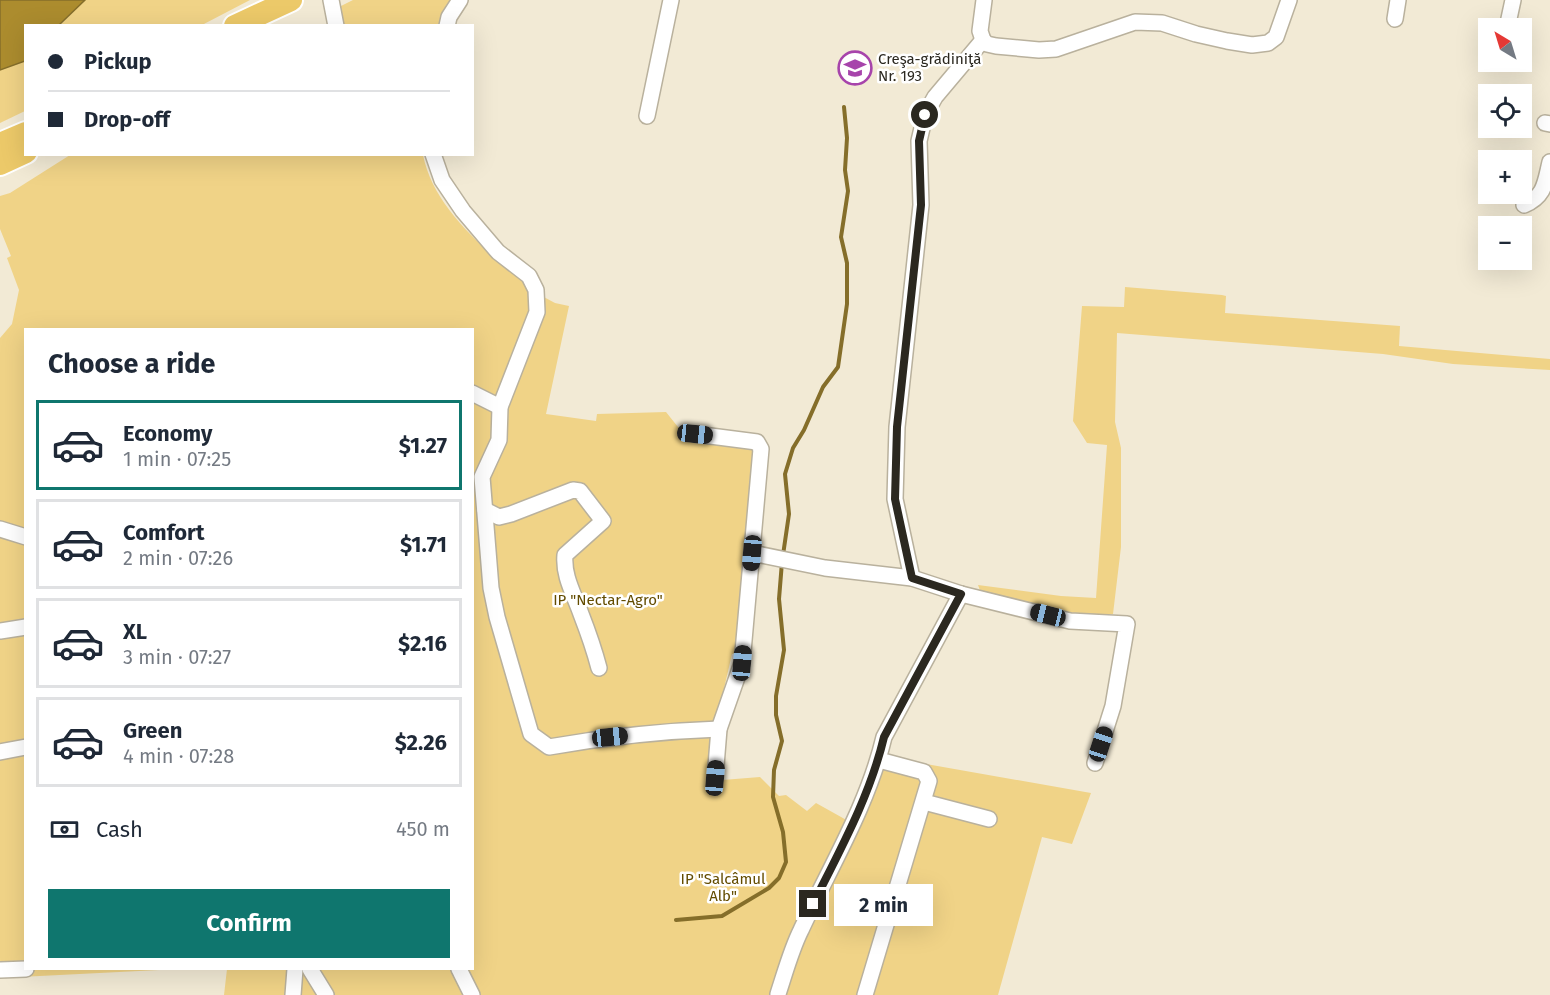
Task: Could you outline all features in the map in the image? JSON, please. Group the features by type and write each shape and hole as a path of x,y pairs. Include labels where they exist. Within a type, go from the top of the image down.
{"highway":[{"path":"239,24 291,0"},
{"path":"269,24 304,0"},
{"path":"0,144 24,134"},
{"path":"0,164 24,153"}],"street":[{"path":"331,0 336,24"},
{"path":"447,24 449,17 460,0"},
{"path":"647,116 671,0"},
{"path":"984,0 980,31 987,44 1056,49 1135,22 1162,23 1196,34 1252,45 1268,43 1276,38 1289,0"},
{"path":"1395,20 1398,0"},
{"path":"1508,18 1513,0"},
{"path":"912,578 895,499 897,427 921,205 919,141 925,115 935,97 983,40"},
{"path":"434,156 442,180 463,211 498,252 529,276 536,290 537,312 500,407 499,440 482,477 491,588 497,617 531,734 549,747 643,733 719,729"},
{"path":"1524,205 1536,200 1544,186 1550,162"},
{"path":"474,394 500,407"},
{"path":"695,434 757,442 761,449 742,663 719,729 715,778"},
{"path":"485,510 499,517 573,490 579,491 603,521 565,555 564,565 599,668"},
{"path":"0,529 24,536"},
{"path":"752,553 825,568 912,578 961,594 1070,621 1127,624 1113,706 1095,763"},
{"path":"778,994 799,933 849,833 879,760 884,737 961,594"},
{"path":"0,631 24,627"},
{"path":"0,752 24,747"},
{"path":"865,995 929,781 924,772 879,760"},
{"path":"924,802 989,819"},
{"path":"0,970 24,969"},
{"path":"293,995 295,970"},
{"path":"311,970 326,995"},
{"path":"460,970 472,995"}],"green space":[{"path":"85,0 250,0 204,24 61,24"},
{"path":"353,0 454,0 441,24 343,24 339,7"},
{"path":"24,61 24,111 0,123 0,70"},
{"path":"68,156 423,156 438,193 463,226 525,283 525,287 555,303 569,306 546,414 596,421 597,414 666,412 678,427 702,429 750,446 755,450 741,574 747,573 738,653 732,654 717,719 710,781 760,777 779,796 786,795 807,811 816,803 850,822 875,755 1091,793 1072,844 1042,837 998,995 224,995 227,970 474,970 474,328 24,328 24,970 159,970 0,978 0,338 12,324 19,290 7,258 11,256 0,229 0,196 10,193"},
{"path":"1125,287 1226,296 1225,313 1400,326 1399,346 1550,359 1550,370 1453,364 1383,354 1117,333 1115,422 1121,448 1121,547 1113,614 1081,616 981,593 978,585 1061,596 1096,598 1107,445 1087,443 1073,421 1082,306 1124,307"}],"shaded area":[{"path":"0,0 85,0 60,24 24,24 24,61 0,70"}],"waterway":[{"path":"783,555 789,514 785,474 793,448 804,430 823,387 838,367 847,304 847,263 841,237 848,191 845,170 847,138 844,107"},
{"path":"676,920 722,916 769,888 779,878 786,862 783,832 773,797 774,770 782,741 776,715 776,696 784,650 779,599 782,562"}],"place":[{"name":"Creşa-grădiniţă Nr. 193","path":"855,68"}],"route":[{"path":"813,904 849,833 879,760 884,737 961,594 912,578 895,499 897,427 921,205 919,141 925,115"}],"park label":[{"name":"IP \"Nectar-Agro\"","path":"608,600"},
{"name":"IP \"Salcâmul Alb\"","path":"723,888"}]}
